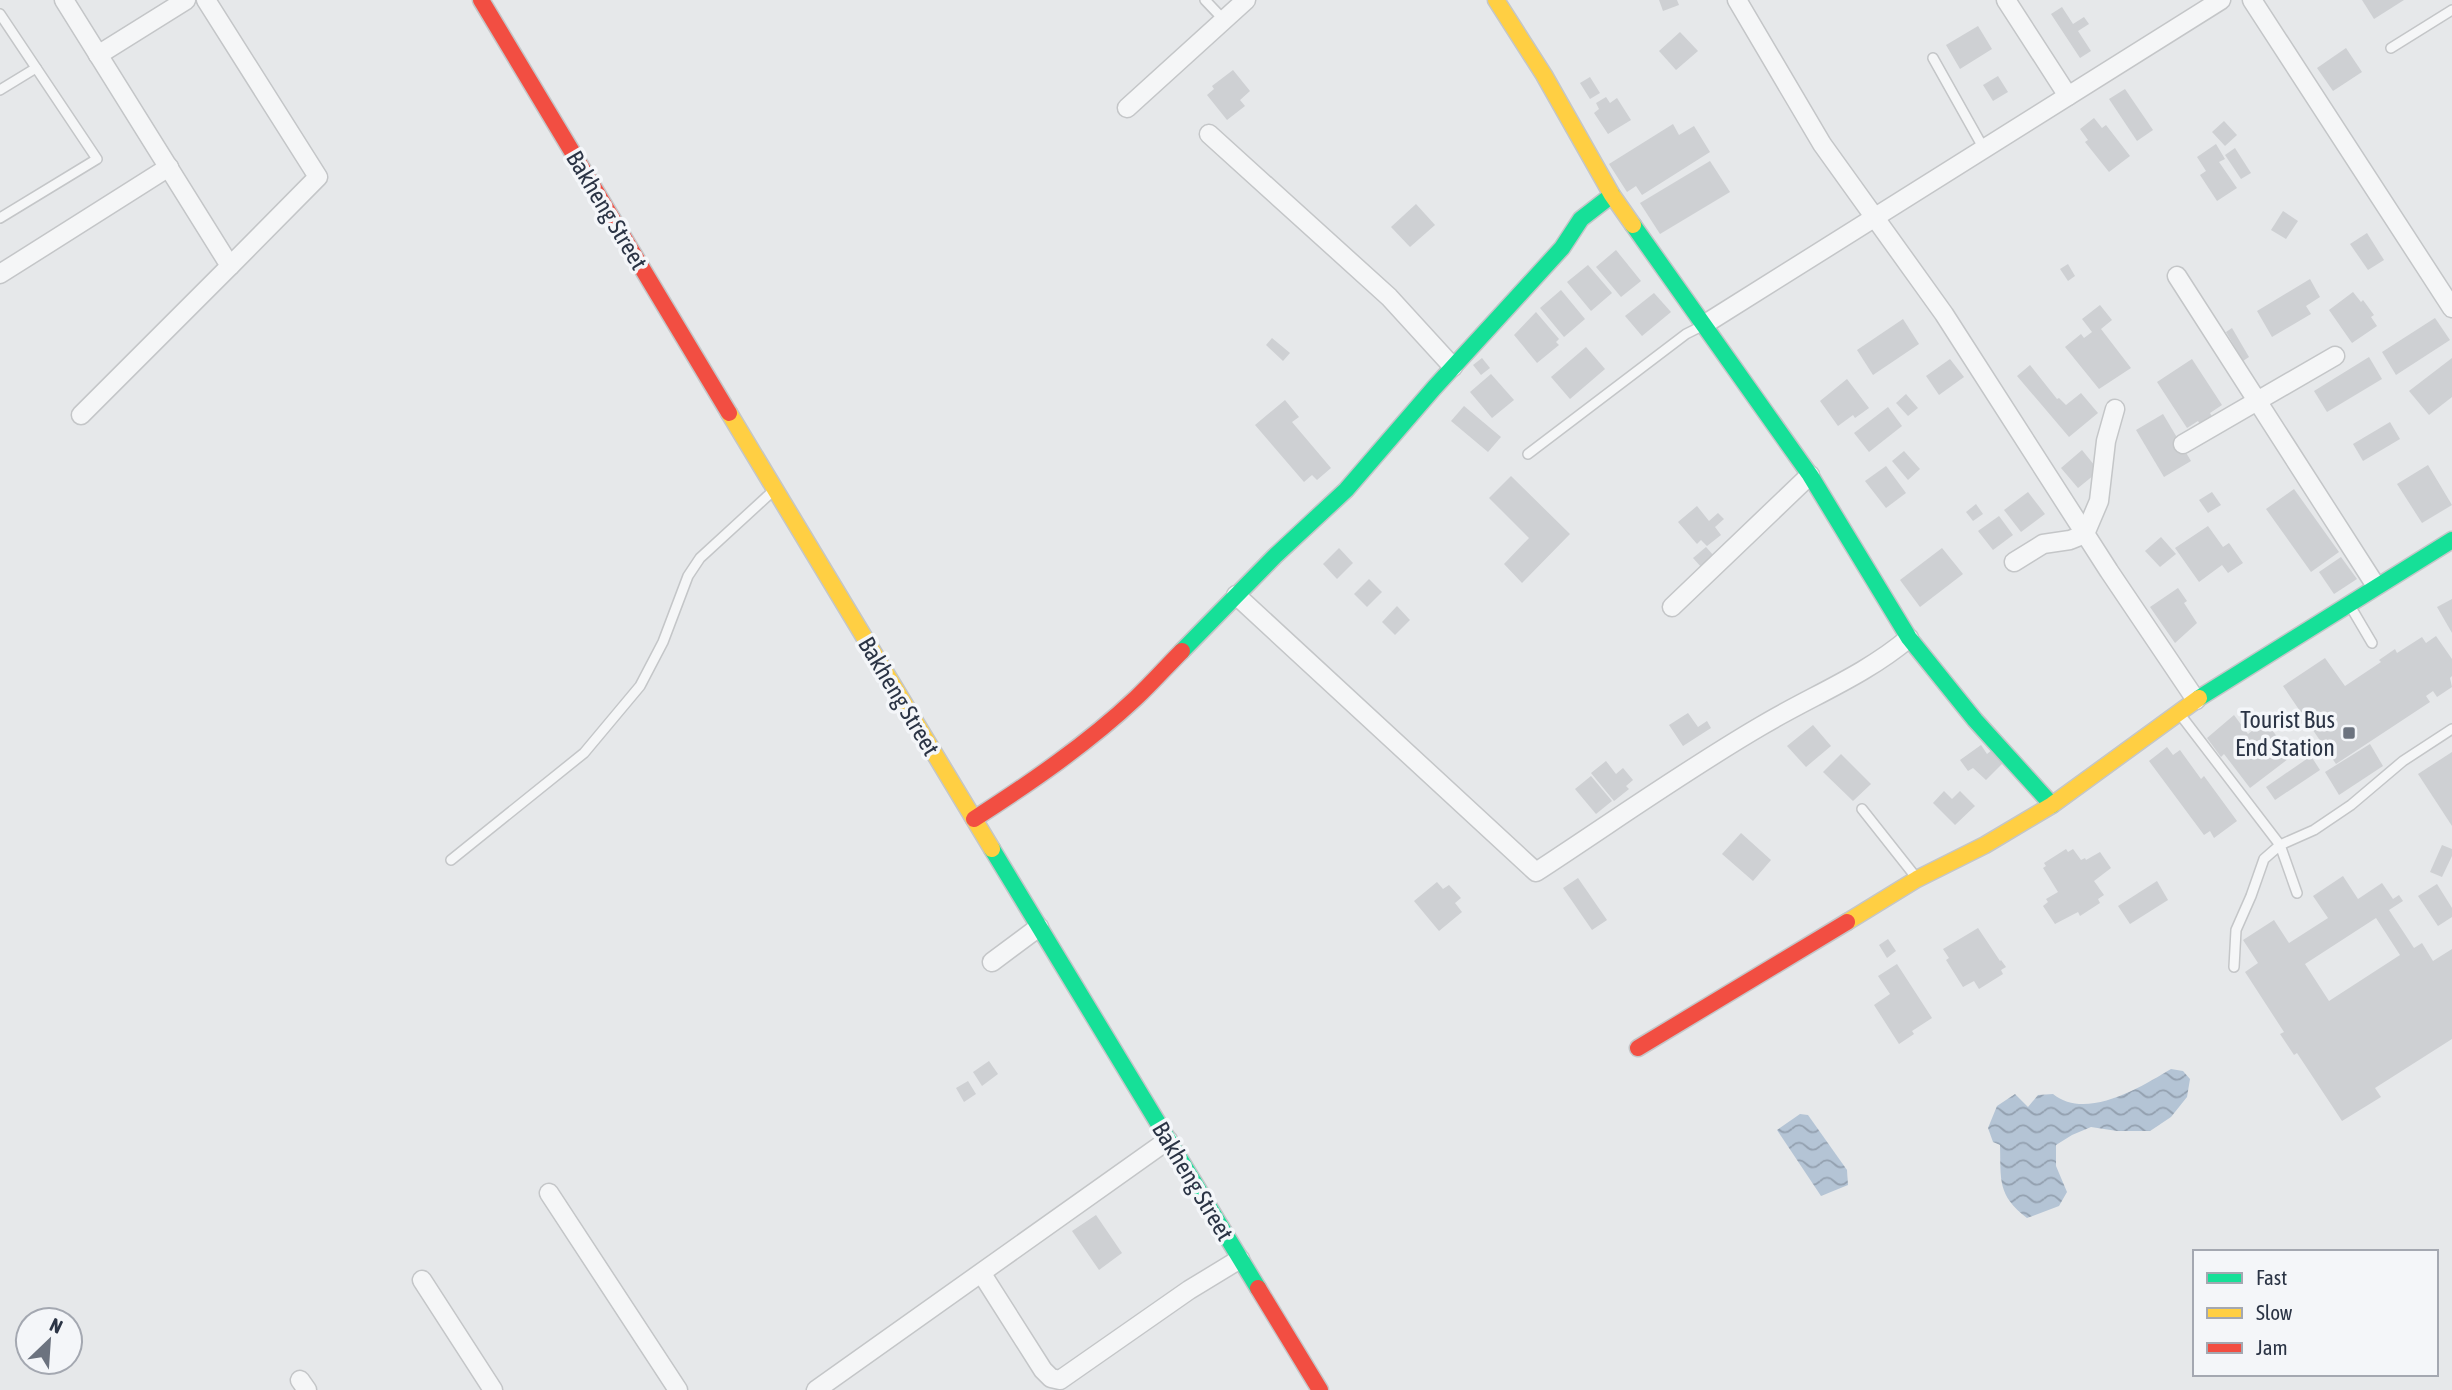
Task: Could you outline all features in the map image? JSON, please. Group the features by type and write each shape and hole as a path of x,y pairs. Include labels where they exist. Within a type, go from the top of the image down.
{"street":[{"path":"64,0 230,266"},
{"path":"98,55 186,0"},
{"path":"81,415 318,177 206,0"},
{"name":"Bakheng Street","path":"481,0 1320,1390"},
{"path":"1127,108 1247,0"},
{"path":"1496,0 1544,75 1612,195 1810,475 1909,638 1975,720 2052,805"},
{"path":"1737,0 1822,144 1944,314 2085,534 2196,700"},
{"path":"2006,0 2067,96"},
{"path":"1705,324 2221,0"},
{"path":"2252,0 2452,308"},
{"path":"1209,134 1389,297 1452,367"},
{"path":"0,274 169,167"},
{"path":"974,819 1028,784 1105,727 1236,595 1346,490 1452,367 1562,248 1581,219 1612,195"},
{"path":"2177,276 2376,586"},
{"path":"2183,444 2335,356"},
{"path":"2014,562 2043,544 2070,540 2085,534 2099,501 2106,441 2115,409"},
{"path":"1672,607 1810,475"},
{"path":"1638,1048 1917,879 1985,845 2052,805 2196,700 2452,540"},
{"path":"1236,595 1536,872 1720,751 1764,724 1858,675 1909,638"},
{"path":"992,962 1039,927"},
{"path":"816,1390 1168,1140"},
{"path":"549,1193 678,1390"},
{"path":"982,1274 1043,1370 1051,1378 1060,1380 1240,1258"},
{"path":"422,1280 494,1390"}],"lane":[{"path":"1205,0 1224,20"},
{"path":"2391,48 2452,10"},
{"path":"0,14 97,159 0,218"},
{"path":"1933,58 1984,149"},
{"path":"0,90 36,68"},
{"path":"1528,454 1686,334 1705,324"},
{"path":"451,860 584,753 640,686 663,642 688,576 700,558 775,490"},
{"path":"2348,603 2372,643"},
{"path":"2178,712 2280,845 2297,893"},
{"path":"2234,967 2236,930 2264,859 2280,845 2314,830 2351,805 2403,761 2452,729"},
{"path":"1862,809 1917,879"}],"water":[{"path":"2171,1069 2183,1071 2190,1079 2187,1097 2171,1117 2150,1131 2117,1131 2091,1127 2072,1135 2056,1145 2056,1166 2067,1192 2059,1206 2027,1218 2010,1202 2001,1177 2000,1145 1993,1142 1988,1128 1997,1106 2015,1094 2028,1107 2038,1095 2053,1094 2066,1101 2097,1103 2129,1092"},
{"path":"1800,1114 1808,1115 1847,1170 1848,1185 1821,1196 1777,1130"}],"building":[{"path":"1659,0 1677,0 1679,5 1663,11"},
{"path":"2362,0 2404,0 2374,19"},
{"path":"2062,7 2073,24 2084,17 2089,24 2078,31 2091,51 2080,58 2051,14"},
{"path":"1978,26 1992,49 1960,69 1946,45"},
{"path":"1680,32 1698,51 1676,70 1659,51"},
{"path":"2346,48 2362,72 2333,91 2317,68"},
{"path":"1233,70 1250,91 1240,100 1245,106 1227,120 1207,95 1214,89 1212,86"},
{"path":"1998,76 2008,92 1993,101 1983,85"},
{"path":"1590,77 1600,93 1590,99 1580,83"},
{"path":"2125,89 2153,130 2137,141 2109,99"},
{"path":"1606,97 1610,103 1617,98 1631,120 1608,134 1594,113 1599,109 1596,103"},
{"path":"2094,118 2102,128 2106,125 2130,156 2109,172 2085,142 2088,140 2080,129"},
{"path":"2224,121 2237,135 2225,146 2212,132"},
{"path":"1673,124 1679,135 1694,126 1710,152 1642,195 1636,186 1627,192 1609,164"},
{"path":"2216,144 2225,159 2219,162 2237,188 2217,201 2200,175 2206,171 2197,157"},
{"path":"2235,148 2251,173 2241,179 2225,155"},
{"path":"1710,161 1730,192 1660,234 1640,203"},
{"path":"1416,204 1435,225 1410,247 1391,227"},
{"path":"2283,211 2298,221 2286,239 2271,230"},
{"path":"2367,233 2384,260 2368,270 2350,244"},
{"path":"1616,250 1641,281 1621,297 1596,267"},
{"path":"2068,264 2075,276 2068,281 2060,269"},
{"path":"1588,265 1612,293 1591,311 1567,282"},
{"path":"2310,279 2320,297 2306,306 2311,314 2272,337 2257,311"},
{"path":"1561,290 1585,319 1564,337 1540,308"},
{"path":"2353,292 2374,315 2371,317 2377,326 2352,343 2329,310"},
{"path":"1654,293 1671,312 1642,336 1625,316"},
{"path":"2100,305 2112,320 2101,329 2131,368 2099,389 2065,347 2081,334 2084,338 2092,332 2082,319"},
{"path":"1536,312 1559,339 1556,342 1559,345 1537,363 1514,335"},
{"path":"2435,318 2450,340 2396,375 2382,352"},
{"path":"1903,319 1919,344 1873,375 1857,350"},
{"path":"2232,328 2249,357 2243,361 2226,332"},
{"path":"1272,338 1290,353 1283,361 1266,345"},
{"path":"1586,347 1605,369 1570,399 1551,377"},
{"path":"2369,357 2382,379 2327,412 2314,391"},
{"path":"1482,358 1490,368 1481,375 1473,365"},
{"path":"2452,358 2452,397 2429,415 2409,391"},
{"path":"1950,359 1964,377 1939,395 1926,376"},
{"path":"2192,359 2222,405 2210,413 2214,420 2202,427 2198,421 2187,428 2157,382"},
{"path":"2030,365 2057,399 2066,405 2081,393 2098,413 2069,437 2017,376"},
{"path":"1491,374 1514,400 1492,418 1470,392"},
{"path":"1847,379 1869,408 1838,426 1820,401"},
{"path":"1906,394 1918,408 1908,416 1896,403"},
{"path":"1285,400 1299,417 1292,422 1331,468 1317,480 1312,475 1304,482 1255,425"},
{"path":"1464,406 1501,437 1488,452 1451,421"},
{"path":"1888,407 1902,426 1869,452 1854,433"},
{"path":"2163,414 2191,461 2164,477 2136,430"},
{"path":"2390,422 2400,439 2363,461 2353,444"},
{"path":"2082,450 2099,471 2078,488 2061,468"},
{"path":"1904,451 1920,469 1908,480 1892,461"},
{"path":"2428,465 2452,505 2422,523 2397,484"},
{"path":"1886,466 1906,493 1886,508 1865,481"},
{"path":"1511,476 1570,534 1522,583 1504,564 1529,538 1489,498"},
{"path":"2294,489 2339,552 2311,572 2266,509"},
{"path":"2028,492 2045,514 2021,532 2004,510"},
{"path":"2212,492 2221,505 2208,513 2199,500"},
{"path":"1976,504 1983,514 1973,521 1966,512"},
{"path":"1697,506 1709,521 1718,513 1724,519 1715,527 1721,535 1707,546 1701,540 1697,544 1678,522"},
{"path":"1999,516 2013,535 1993,550 1978,531"},
{"path":"2208,526 2223,547 2229,543 2243,563 2228,573 2222,565 2199,582 2175,548"},
{"path":"2161,537 2176,554 2160,567 2145,551"},
{"path":"1706,547 1715,557 1702,568 1693,558"},
{"path":"1339,548 1353,563 1337,579 1323,564"},
{"path":"1942,548 1963,574 1920,607 1900,580"},
{"path":"2341,557 2357,579 2334,594 2319,572"},
{"path":"1369,579 1382,592 1367,607 1354,594"},
{"path":"2178,588 2197,623 2175,643 2150,607"},
{"path":"2452,599 2452,633 2437,607"},
{"path":"1397,606 1410,620 1395,635 1382,622"},
{"name":"Tourist Bus End Station","path":"2436,636 2452,659 2452,687 2437,697 2433,691 2426,696 2430,702 2336,764 2283,686 2325,658 2345,686 2381,662 2379,660 2395,649 2397,653 2422,637 2426,643"},
{"path":"1688,713 1698,727 1707,721 1711,728 1683,746 1669,725"},
{"path":"2234,715 2248,734 2265,721 2292,756 2250,788 2224,754 2221,757 2207,738"},
{"path":"1813,725 1831,746 1806,767 1787,746"},
{"path":"2370,744 2383,766 2339,795 2325,772"},
{"path":"1981,745 1987,754 1992,750 2004,762 1986,780 1973,768 1968,771 1960,760"},
{"path":"2167,747 2173,755 2180,750 2201,779 2204,776 2237,821 2214,838 2210,831 2204,835 2149,761"},
{"path":"2452,752 2452,826 2418,774"},
{"path":"1841,754 1871,784 1853,801 1823,772"},
{"path":"2311,756 2320,770 2275,800 2266,787"},
{"path":"1606,761 1616,774 1623,768 1633,780 1626,786 1629,789 1614,801 1591,773"},
{"path":"1591,776 1612,801 1596,814 1575,789"},
{"path":"1944,791 1952,799 1960,791 1975,806 1955,825 1933,803"},
{"path":"1741,833 1771,860 1753,881 1722,854"},
{"path":"2442,845 2452,849 2452,856 2442,877 2430,872"},
{"path":"2066,849 2068,852 2073,849 2081,860 2100,852 2111,868 2094,881 2104,895 2098,899 2100,903 2080,916 2078,912 2055,924 2043,906 2048,902 2046,899 2058,892 2043,868 2046,866 2044,863"},
{"path":"2343,876 2358,899 2382,883 2393,899 2399,895 2403,901 2389,910 2414,948 2422,943 2433,961 2452,949 2452,1039 2375,1088 2381,1097 2342,1121 2297,1053 2294,1055 2280,1034 2284,1032 2245,972 2258,963 2243,940 2274,920 2289,943 2328,918 2313,896","holes":["2376,918 2400,955 2329,1001 2305,964"]},
{"path":"1578,878 1607,920 1592,930 1563,888"},
{"path":"2157,881 2168,900 2130,924 2118,906"},
{"path":"1437,882 1443,889 1449,885 1461,898 1455,903 1462,912 1439,931 1414,901"},
{"path":"2437,884 2452,908 2452,917 2438,926 2418,896"},
{"path":"1978,928 2006,967 2001,970 2003,974 1979,989 1974,981 1963,987 1946,960 1949,958 1943,949"},
{"path":"1888,939 1896,951 1887,958 1879,945"},
{"path":"1897,964 1932,1018 1912,1031 1914,1034 1899,1044 1874,1005 1890,994 1878,976"},
{"path":"989,1061 998,1074 982,1086 973,1072"},
{"path":"968,1081 976,1094 964,1102 956,1088"},
{"path":"1096,1215 1122,1253 1099,1270 1072,1231"}],"traffic: fast":[{"path":"1182,651 1275,556 1346,490 1434,388 1562,248 1581,219 1612,195"},
{"path":"1633,225 1810,475 1909,638 1975,720 2052,805"},
{"path":"2199,698 2452,540"},
{"path":"992,849 1258,1288"}],"traffic: slow":[{"path":"1496,0 1544,75 1612,195 1633,225"},
{"path":"729,413 992,849"},
{"path":"1847,922 1917,879 1985,845 2052,805 2199,698"}],"traffic: jam":[{"path":"481,0 729,413"},
{"path":"974,819 1037,777 1098,731 1136,698 1182,651"},
{"path":"1638,1048 1847,922"},
{"path":"1258,1288 1320,1390"}],"place":[{"name":"Tourist Bus End Station","path":"2349,733"}]}
